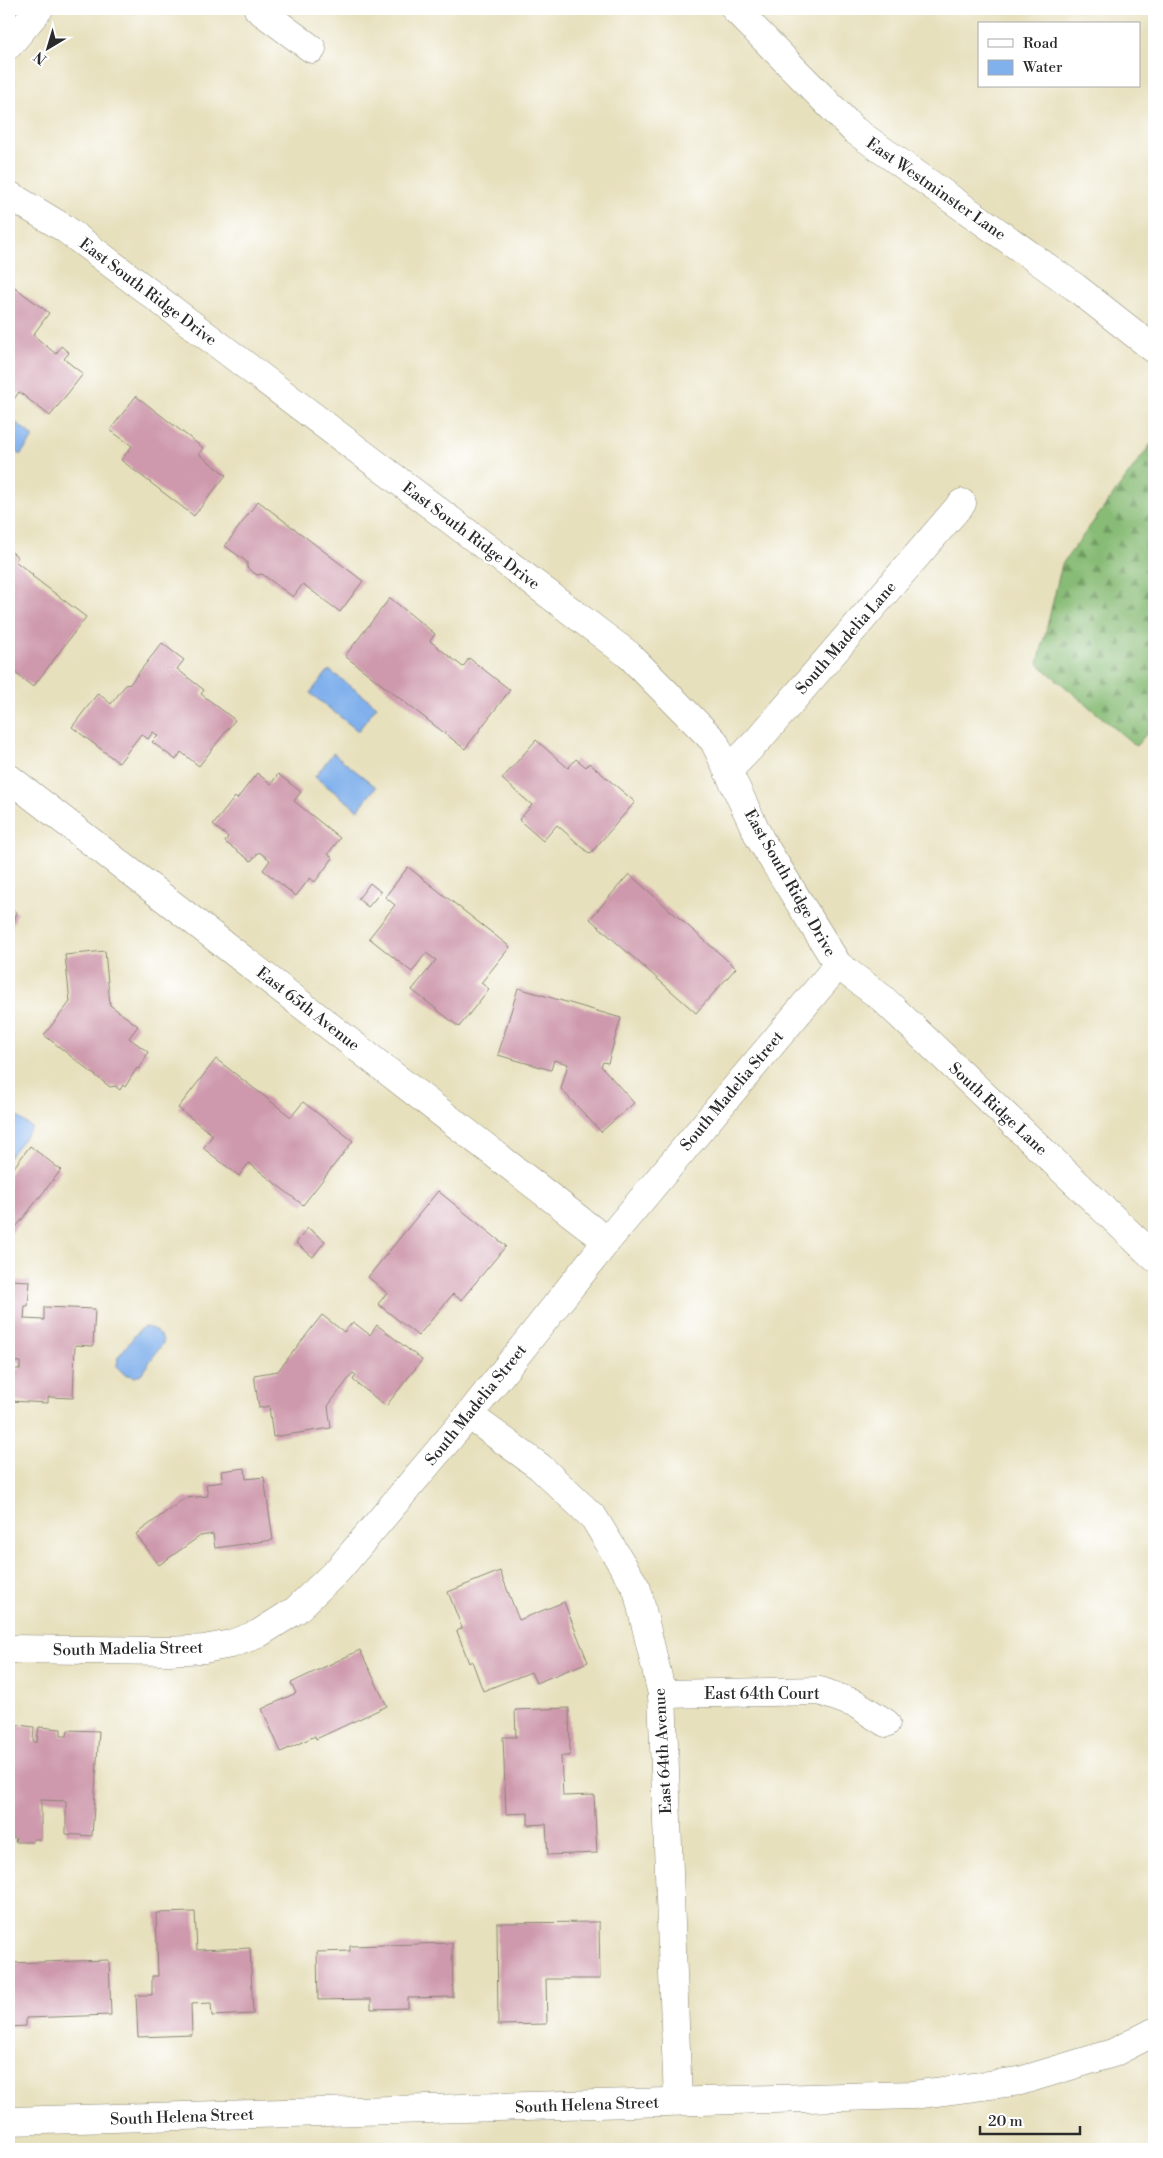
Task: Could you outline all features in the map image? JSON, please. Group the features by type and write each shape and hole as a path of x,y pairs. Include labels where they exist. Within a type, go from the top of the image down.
{"street":[{"path":"9,45 39,9"},
{"path":"258,9 312,49"},
{"name":"East Westminster Lane","path":"735,9 854,130 1075,287 1154,349"},
{"name":"East South Ridge Drive","path":"9,195 64,228 629,655 714,741 760,839 838,965"},
{"name":"South Madelia Lane","path":"728,771 759,739 962,504"},
{"name":"East 65th Avenue","path":"9,778 607,1241"},
{"name":"South Madelia Street","path":"9,1649 169,1651 204,1649 232,1644 258,1634 296,1610 339,1569 469,1415 607,1241 838,965"},
{"name":"South Ridge Lane","path":"838,965 882,998 1154,1257"},
{"name":"East 64th Avenue","path":"469,1415 540,1467 594,1518 637,1589 662,1694 678,2101"},
{"name":"East 64th Court","path":"662,1694 820,1692 856,1704 886,1723"},
{"name":"South Helena Street","path":"9,2121 913,2095 1020,2081 1113,2053 1154,2032"}],"green space":[{"path":"1154,440 1154,725 1136,746 1038,664 1062,564"}],"water":[{"path":"9,417 34,437 20,455 9,446"},
{"path":"329,670 377,706 358,731 310,693"},
{"path":"333,753 376,787 358,810 315,777"},
{"path":"14,1114 32,1128 9,1157 9,1120"},
{"path":"145,1327 157,1332 163,1339 163,1343 141,1374 135,1377 124,1374 117,1367 118,1357 140,1329"}],"building":[{"path":"9,283 49,313 33,335 56,354 61,346 69,353 64,359 83,374 50,416 19,392 9,406"},
{"path":"136,396 203,448 199,454 226,475 194,516 121,460 132,446 110,430"},
{"path":"258,501 363,581 340,612 303,584 293,597 262,574 257,575 247,568 247,562 225,546"},
{"path":"9,550 18,557 15,561 32,576 86,617 33,687 9,668"},
{"path":"390,598 435,634 430,641 463,667 469,658 510,690 465,749 345,656"},
{"path":"162,643 184,660 177,669 204,690 201,694 235,720 199,766 181,752 176,760 152,742 158,736 153,732 148,739 141,734 119,763 72,727 98,693 111,704 127,683 129,685"},
{"path":"536,740 568,768 576,759 586,767 589,763 635,802 590,854 557,825 543,841 519,820 532,805 502,779"},
{"path":"257,773 271,784 278,774 301,792 294,801 340,838 328,854 333,858 315,882 310,878 296,896 263,870 270,860 259,852 251,861 225,842 228,837 213,825 235,797 237,799"},
{"path":"408,867 510,947 481,983 489,989 459,1027 412,990 436,960 426,953 412,972 369,938 395,905 385,897"},
{"path":"629,874 736,968 696,1013 590,919"},
{"path":"370,883 381,892 368,907 358,899"},
{"path":"9,910 17,912 9,935"},
{"path":"105,951 110,1005 138,1026 129,1038 148,1052 139,1069 137,1068 125,1087 123,1085 120,1090 115,1086 110,1087 44,1035 70,1002 65,955"},
{"path":"518,988 621,1018 608,1063 603,1062 601,1066 634,1103 601,1132 561,1089 568,1064 554,1060 551,1070 498,1055"},
{"path":"216,1059 291,1117 303,1102 353,1141 303,1205 249,1163 239,1176 203,1148 213,1135 178,1108"},
{"path":"30,1146 61,1170 9,1236 9,1174"},
{"path":"438,1191 506,1246 461,1300 453,1294 418,1336 378,1304 387,1293 368,1277"},
{"path":"308,1228 325,1241 313,1257 296,1243"},
{"path":"9,1280 30,1281 28,1306 25,1306 24,1319 44,1320 44,1307 95,1309 93,1346 75,1345 73,1398 48,1397 48,1403 10,1401 12,1369 20,1369 20,1362 9,1361"},
{"path":"322,1315 344,1332 353,1322 370,1335 377,1325 422,1360 386,1406 353,1380 356,1375 353,1373 328,1406 331,1428 273,1437 269,1406 259,1408 254,1375 278,1371"},
{"path":"245,1468 246,1479 264,1477 273,1540 215,1548 213,1534 200,1536 159,1565 136,1534 185,1498 208,1496 206,1484 223,1482 221,1471"},
{"path":"500,1571 519,1620 564,1602 588,1662 536,1683 531,1672 483,1691 472,1661 469,1663 457,1631 462,1628 448,1592"},
{"path":"360,1650 387,1706 316,1739 315,1736 281,1752 262,1709 296,1693 291,1683"},
{"path":"569,1708 570,1756 561,1756 563,1796 594,1795 597,1853 548,1855 546,1824 528,1825 528,1813 506,1814 503,1737 516,1737 515,1710"},
{"path":"12,1724 34,1727 33,1742 37,1742 39,1727 61,1729 61,1736 67,1736 68,1730 99,1731 92,1836 66,1834 66,1801 41,1800 41,1839 33,1839 33,1842 15,1842 16,1838 9,1838 9,1729 11,1729"},
{"path":"195,1912 197,1950 250,1948 253,2014 212,2016 211,2003 191,2004 192,2035 138,2037 136,1995 152,1995 152,1976 158,1976 156,1913"},
{"path":"599,1922 600,1979 546,1979 547,2024 498,2025 497,1923"},
{"path":"452,1943 453,1997 408,1998 408,2008 371,2009 371,1999 318,2000 317,1952 350,1951 350,1946"},
{"path":"109,1960 111,2015 26,2018 26,2026 9,2027 9,1963"}]}
